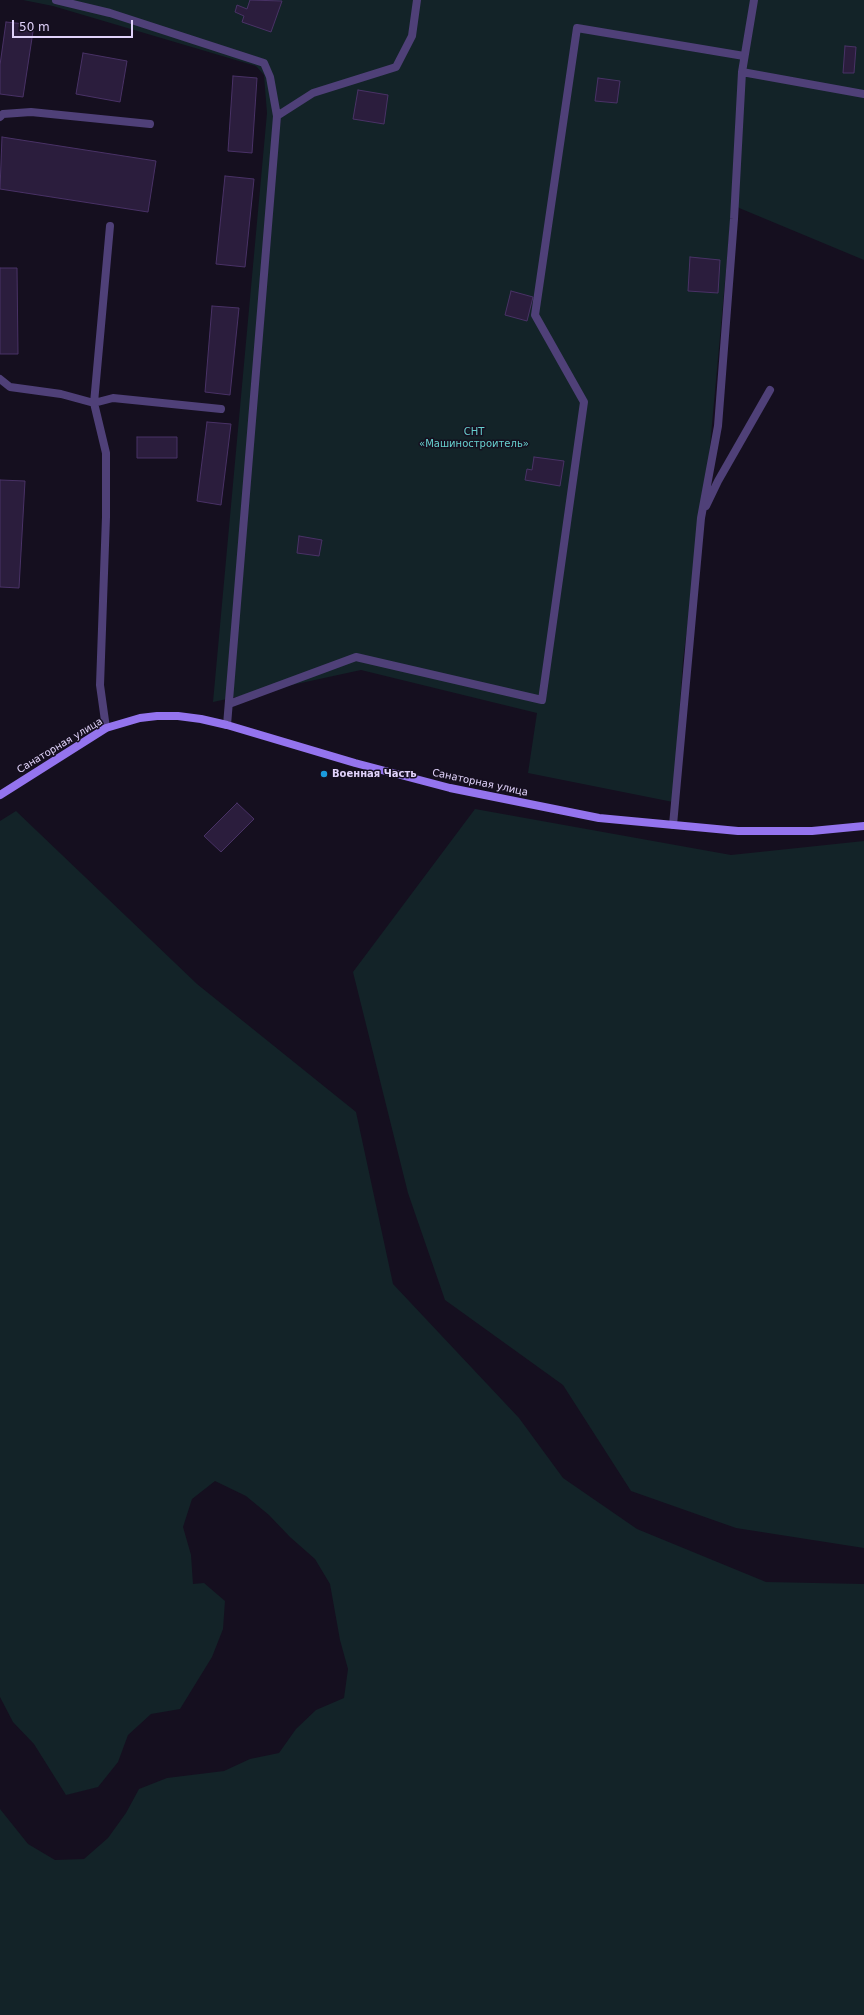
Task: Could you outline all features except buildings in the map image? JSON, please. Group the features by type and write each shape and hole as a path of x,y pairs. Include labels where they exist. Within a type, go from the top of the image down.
{"street":[{"name":"Санаторная улица","path":"0,795 106,728 122,722 157,716 201,719 227,725 355,763 450,788 599,818 738,831 812,831 864,826"}],"lane":[{"path":"56,0 110,13 264,63 270,77 278,116 227,725"},
{"path":"278,116 313,93 396,67 412,36 417,0"},
{"path":"673,825 701,518 718,426 734,219 742,72 754,0"},
{"path":"229,704 356,657 542,700 584,402 535,314 577,28 744,56"},
{"path":"742,72 864,94"},
{"path":"0,117 3,114 31,112 150,124"},
{"path":"106,728 100,685 106,517 106,453 94,403 110,226"},
{"path":"0,379 10,387"},
{"path":"0,388 10,387 62,394 94,403 113,398 221,409"},
{"path":"701,518 718,481 770,390"}],"green space":[{"name":"СНТ «Машиностроитель»","path":"23,0 864,0 864,260 732,205 708,468 683,660 673,802 528,773 537,713 361,670 213,702 267,113 264,75 256,66 53,6"},
{"path":"475,809 731,855 864,841 864,1548 736,1528 631,1491 563,1385 445,1300 408,1193 353,972"},
{"path":"16,811 197,984 356,1112 393,1284 519,1418 563,1478 637,1529 766,1582 864,1584 864,2015 0,2015 0,1809 28,1844 55,1860 84,1859 108,1838 126,1813 139,1789 167,1778 224,1771 250,1759 279,1753 296,1729 316,1710 344,1698 348,1669 340,1640 330,1584 315,1559 290,1537 269,1515 246,1496 215,1481 192,1499 183,1527 191,1555 193,1584 204,1583 225,1601 223,1629 212,1657 180,1709 151,1714 128,1735 118,1762 98,1787 66,1795 34,1744 13,1722 0,1697 0,821"}],"place":[{"name":"Военная Часть","path":"324,774"}]}
